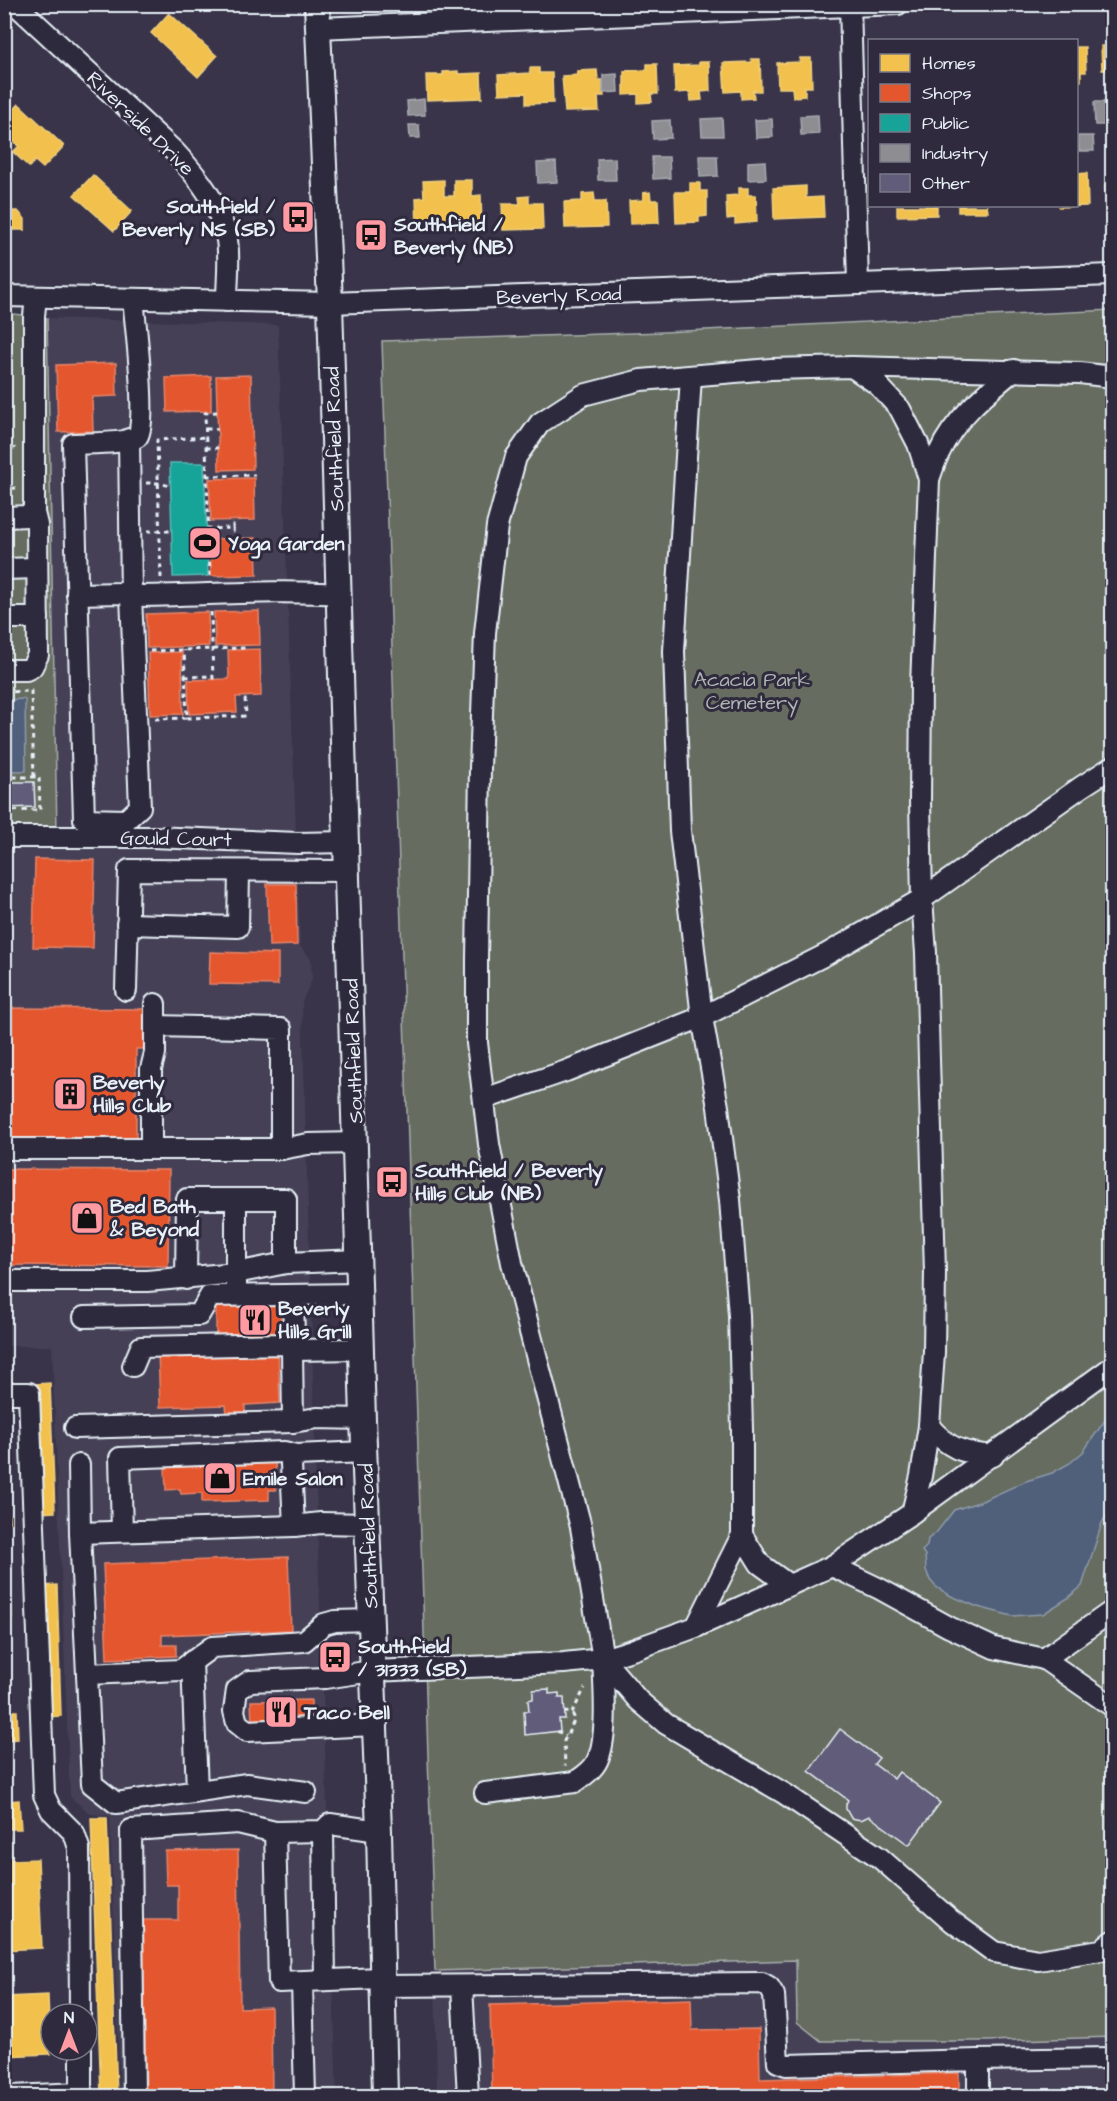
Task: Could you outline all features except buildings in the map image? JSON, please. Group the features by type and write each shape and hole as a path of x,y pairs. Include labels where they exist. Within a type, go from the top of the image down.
{"main road":[{"name":"Southfield Road","path":"317,16 326,179 363,1419 379,1831 385,2097"}],"street":[{"name":"Riverside Drive","path":"15,4 175,152 199,178 211,198 226,240 227,301"},
{"path":"317,16 898,4"},
{"path":"850,5 858,284"},
{"name":"Beverly Road","path":"4,296 330,303 1113,275"},
{"path":"4,670 32,668 38,655 37,525 34,513 34,316 36,297"},
{"path":"129,439 131,596 140,807 126,820 84,819 73,444 129,439 136,437 141,431 142,412 133,299"},
{"path":"852,367 877,384 900,409 918,444 929,479"},
{"path":"485,1793 574,1782 586,1775 596,1763 600,1752 605,1700 603,1659 581,1527 512,1263 489,1144 477,1043 485,633 497,526 516,457 540,423 584,395 641,380 771,369 852,367 1014,370 1113,377"},
{"path":"912,1513 929,1426 934,1352 934,1272 926,953 922,899 920,731 929,479 939,451 959,422 986,392 1014,370"},
{"path":"691,376 674,651 680,831 702,1017 718,1107 730,1200 739,1315 742,1535 696,1627"},
{"path":"4,516 28,516 34,513"},
{"path":"4,569 37,568"},
{"path":"77,594 210,596 292,591 339,594"},
{"path":"4,618 38,618"},
{"path":"484,1099 566,1071 702,1017 827,954 922,899 1113,767"},
{"name":"Gould Court","path":"4,837 152,837 298,843 346,842"},
{"path":"126,990 129,870 348,871"},
{"path":"128,924 238,927 239,872"},
{"path":"151,1149 151,1069 155,1053 155,1004"},
{"path":"155,1026 281,1029 281,1149"},
{"path":"4,1149 281,1149 308,1144 356,1143"},
{"path":"186,1279 187,1199 286,1199 286,1263"},
{"path":"236,1199 236,1295"},
{"path":"4,1281 186,1279 236,1273 286,1263 359,1260"},
{"path":"293,1294 294,1336 291,1350 293,1422"},
{"path":"84,1317 199,1315 210,1296 360,1294"},
{"path":"133,1366 141,1347 285,1344 291,1350 362,1349"},
{"path":"375,1725 247,1731 237,1723 234,1711 237,1690 249,1681 325,1678 372,1671 564,1663 603,1659 696,1627 832,1566 993,1456 1113,1366"},
{"path":"4,1393 30,1393 44,1795 51,1810 74,1833 79,1848 80,2002"},
{"path":"75,1428 293,1422 317,1418 363,1419"},
{"path":"929,1426 943,1442 970,1454 993,1456"},
{"path":"122,1531 120,1458 284,1452 296,1455 365,1452"},
{"path":"294,1526 291,1464 296,1455"},
{"path":"79,1465 92,1784 116,1803 247,1785 306,1792"},
{"path":"80,1533 294,1526 321,1523 368,1524"},
{"path":"742,1535 760,1564 789,1585"},
{"path":"832,1566 880,1589 948,1627 994,1648 1044,1659 1113,1706"},
{"path":"1044,1659 1113,1611"},
{"path":"87,1674 182,1670 212,1647 304,1641 324,1624 335,1621 372,1620"},
{"path":"603,1659 638,1700 666,1724 785,1794 880,1858 953,1922 994,1952 1038,1960 1101,1950 1113,1941"},
{"path":"192,1661 197,1791"},
{"path":"134,2097 131,1830 238,1823 275,1832 323,1831 330,1824 379,1831"},
{"path":"323,1831 325,1980"},
{"path":"275,1832 279,1982 325,1980 462,1986 762,1983 769,1987 774,1995 776,2053 778,2061 786,2065 1113,2058"},
{"path":"302,1982 305,2097"},
{"path":"462,1986 468,2097"},
{"path":"978,2060 978,2097"},
{"path":"11,2097 81,2093 81,2062"}],"path":[{"path":"4,306 7,431 10,442 18,455"},
{"path":"185,677 213,678 205,412 217,412"},
{"path":"206,429 218,429"},
{"path":"162,596 157,440 206,437"},
{"path":"206,448 218,448"},
{"path":"207,476 255,475"},
{"path":"130,484 158,483 171,486"},
{"path":"4,489 23,488"},
{"path":"233,520 234,538"},
{"path":"207,529 233,528"},
{"path":"130,532 172,531"},
{"path":"134,651 246,648"},
{"path":"184,650 186,718"},
{"path":"4,692 31,691 34,777"},
{"path":"136,720 246,716 245,697"},
{"path":"4,777 39,777 40,810 4,811"},
{"path":"564,1712 572,1713 575,1719 564,1741 566,1783"},
{"path":"557,1731 566,1736"}],"shaded area":[{"path":"47,318 278,325 296,834 57,832"},
{"path":"5,842 297,848 300,946 311,959 312,979 302,1002 337,2096 120,2096 110,1816 91,1814 70,1797 52,1346 5,1346"},
{"path":"796,1960 797,2022 988,2041 1112,2037 1112,2096 437,2096 435,1971"}],"green space":[{"name":"Acacia Park Cemetery","path":"1112,310 1112,2037 988,2041 821,2041 797,2022 796,1960 435,1971 382,341 664,332"},
{"path":"5,313 47,318 57,832 5,830"}],"water":[{"path":"25,699 26,771 5,771 5,700"},
{"path":"1112,1410 1112,1505 1102,1523 1082,1586 1043,1614 1012,1616 978,1607 936,1587 926,1570 925,1555 922,1551 927,1546 928,1539 936,1533 954,1510 1052,1473 1070,1463 1083,1452"}],"place":[{"name":"Southfield / Beverly NS (SB)","path":"298,217"},
{"name":"Southfield / Beverly (NB)","path":"371,235"},
{"name":"Yoga Garden","path":"205,543"},
{"name":"Beverly Hills Club","path":"70,1094"},
{"name":"Southfield / Beverly Hills Club (NB)","path":"392,1182"},
{"name":"Bed Bath & Beyond","path":"87,1218"},
{"name":"Beverly Hills Grill","path":"255,1320"},
{"name":"Emile Salon","path":"220,1478"},
{"name":"Southfield / 31333 (SB)","path":"335,1657"},
{"name":"Taco Bell","path":"281,1712"}]}
